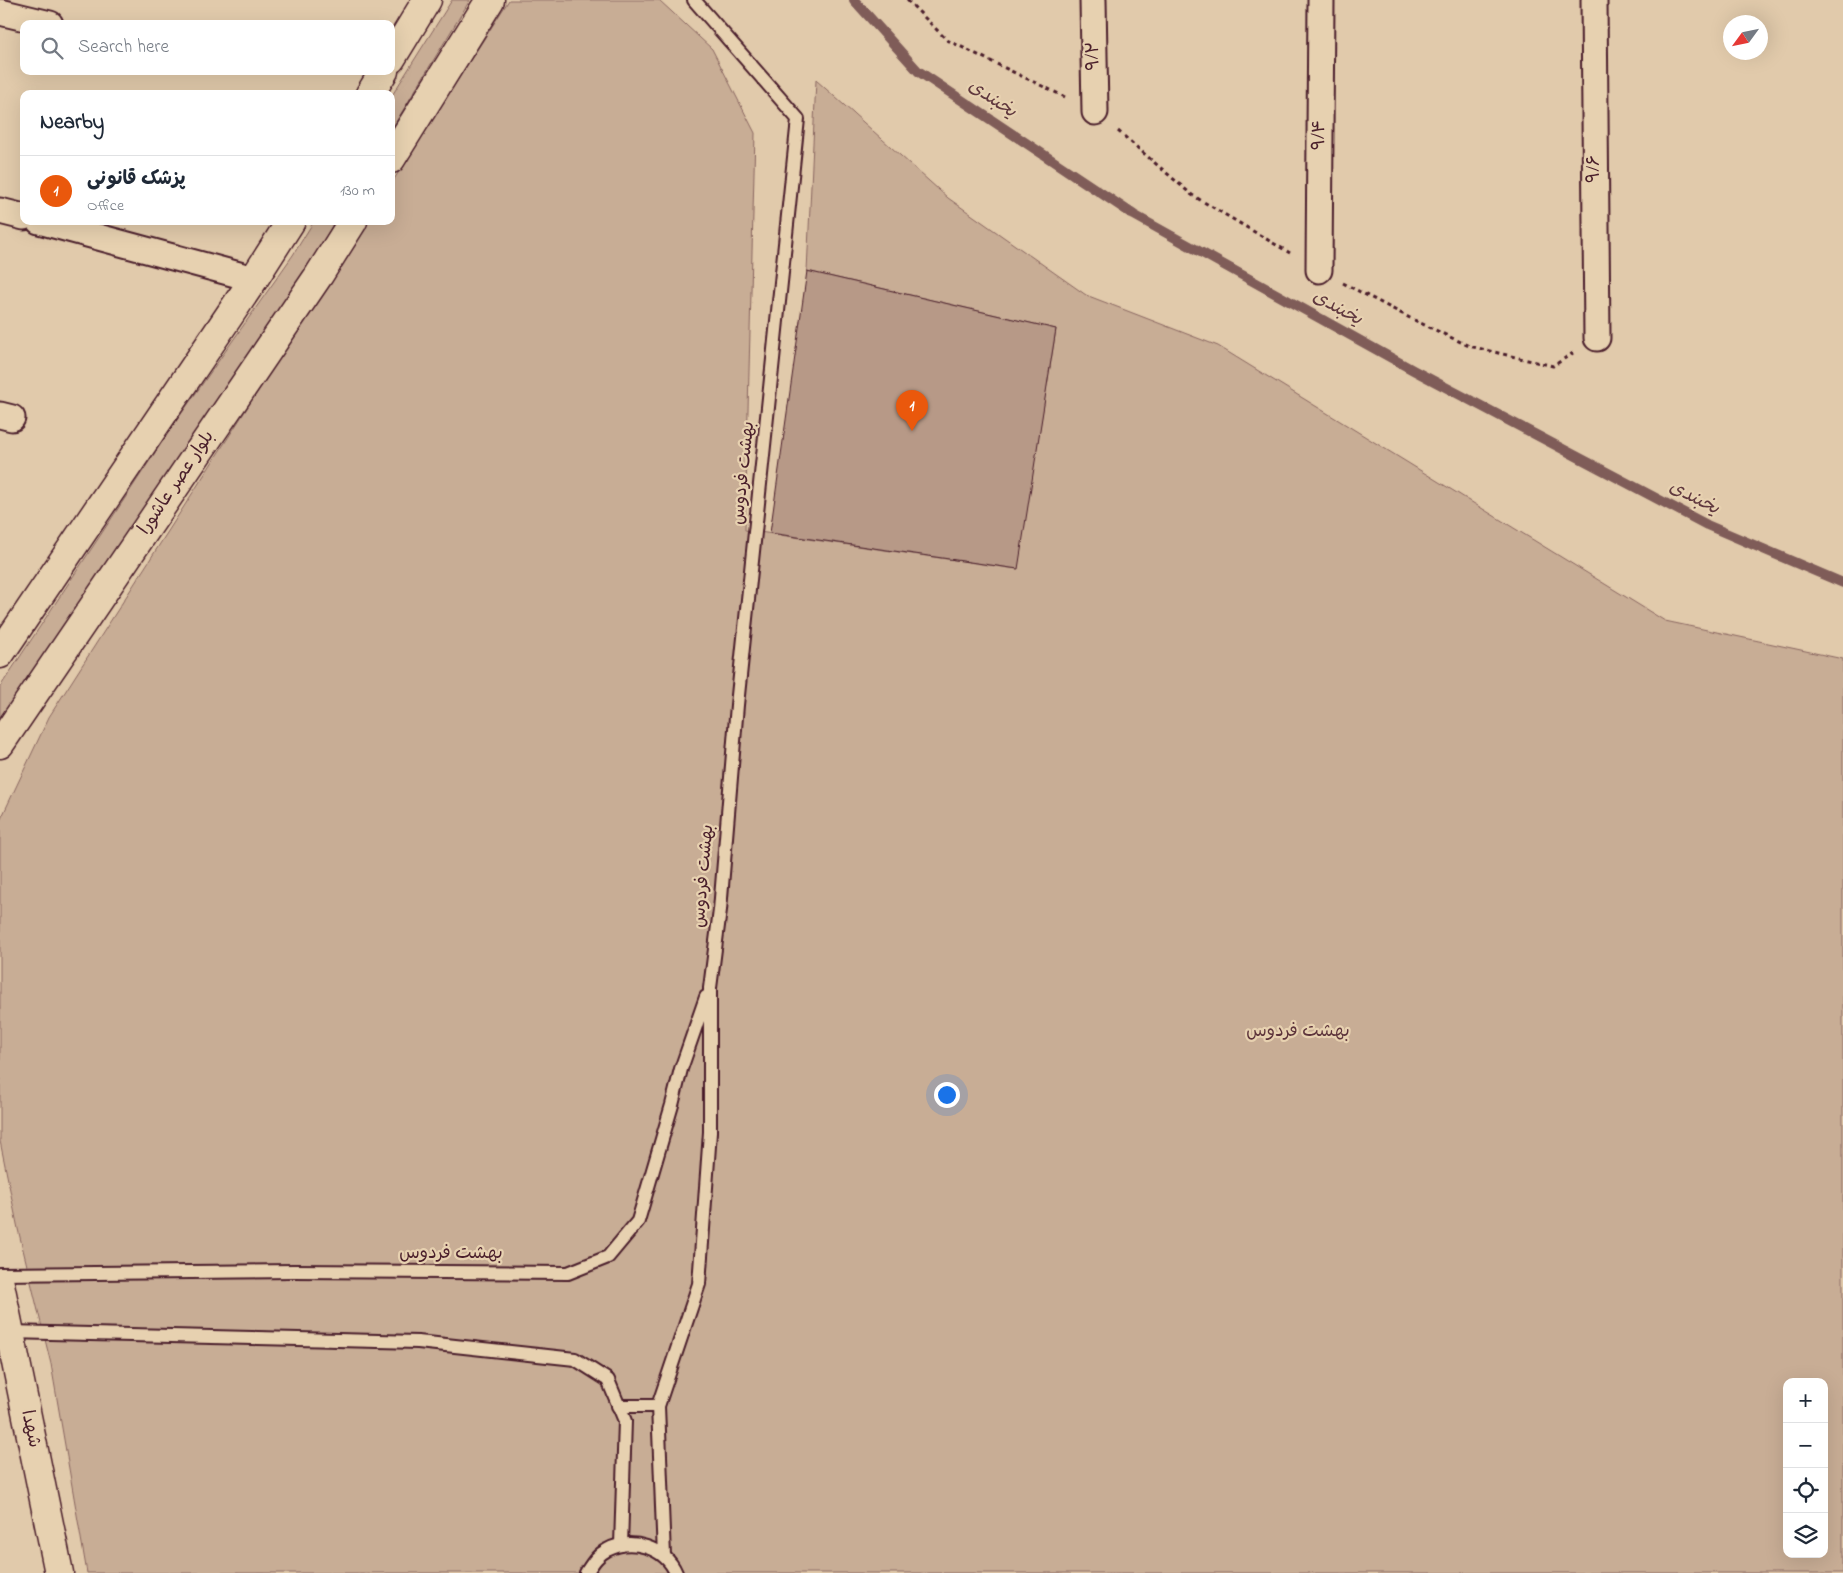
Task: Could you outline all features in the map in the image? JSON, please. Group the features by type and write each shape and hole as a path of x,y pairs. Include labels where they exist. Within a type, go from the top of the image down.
{"main road":[{"path":"395,52 427,0"},
{"path":"395,153 490,0"},
{"path":"372,90 382,75"},
{"path":"0,654 254,279 288,225"},
{"name":"بلوار عصر عاشورا","path":"0,744 319,275 350,225"},
{"name":"شهدا","path":"0,1284 59,1573"}],"street":[{"name":"۹/۲","path":"1092,0 1095,112"},
{"name":"۹/۴","path":"1319,270 1321,0"},
{"name":"۹/۶","path":"1594,0 1597,338"},
{"path":"0,12 33,20"},
{"path":"0,211 20,216"},
{"path":"53,225 254,279"}],"lane":[{"name":"بهشت فردوس","path":"664,1556 658,1406 699,1284 710,1132 710,988 720,910 737,705 798,120 694,0"},
{"name":"بهشت فردوس","path":"0,1274 284,1271 568,1273 608,1256 638,1221 681,1068 710,988"},
{"path":"10,1332 418,1342 575,1360 608,1380 625,1421 621,1545"},
{"path":"618,1406 658,1406"},
{"path":"586,1573 594,1561 606,1550 621,1545 644,1545 664,1556 676,1573"}],"path":[{"path":"907,0 947,40 1095,112 1192,195 1319,270 1410,318 1469,346 1552,366 1597,338"}],"green space":[{"path":"452,0 470,0 395,123 395,91"},
{"name":"بهشت فردوس","path":"509,0 659,0 712,49 755,133 745,530 1017,569 1056,329 807,271 816,80 948,198 1086,295 1218,346 1665,621 1843,659 1843,1573 87,1573 51,1364 18,1229 0,1141 0,821 49,717 364,225 395,225 395,178"},
{"path":"312,225 333,225 310,264 0,719 0,687 172,427 293,255"}],"building":[{"path":"807,271 1056,329 1018,569 770,533"}],"waterway":[{"name":"یخبندی","path":"854,0 918,71 1134,215 1413,370 1707,525 1843,583"}],"place":[{"name":"پزشک قانونی","path":"912,431"}]}
